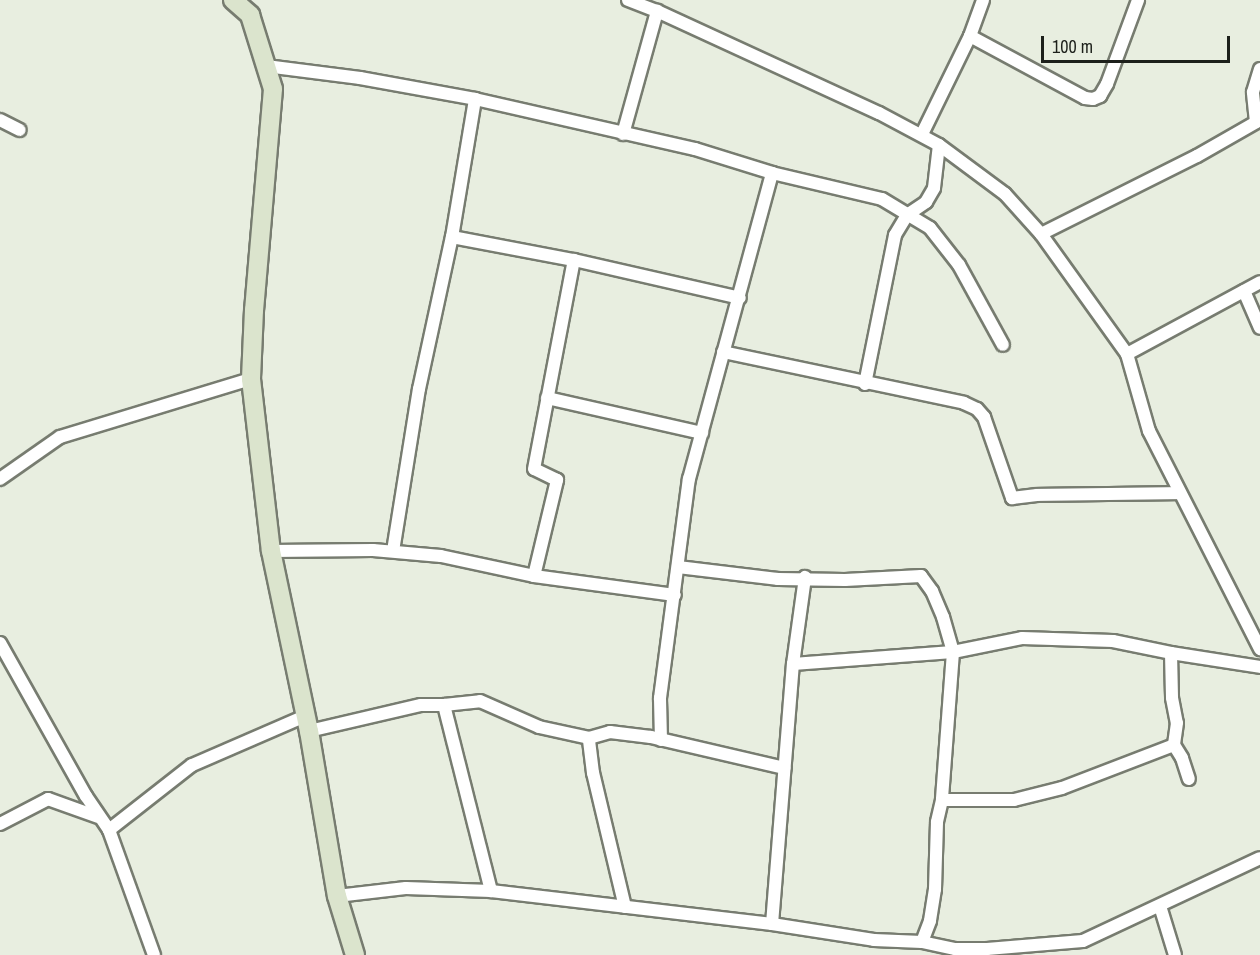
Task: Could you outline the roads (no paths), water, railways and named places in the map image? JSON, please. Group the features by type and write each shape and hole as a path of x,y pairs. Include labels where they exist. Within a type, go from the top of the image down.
{"street":[{"path":"233,0 250,15 273,89 254,310 251,379 271,551 307,724 337,896 355,955"},
{"path":"628,0 657,11 922,134 1005,194 1041,234 1126,354 1149,431 1260,649"},
{"path":"922,134 970,36 983,0"},
{"path":"970,36 1084,98 1093,99 1100,96 1107,84 1138,0"},
{"path":"623,134 657,11"},
{"path":"266,66 360,78 475,99 623,134 695,148 772,172 882,199 930,228 953,256 1003,345"},
{"path":"1041,234 1197,156 1258,121 1253,92 1260,69"},
{"path":"393,551 419,389 452,237 475,99"},
{"path":"0,120 20,130"},
{"path":"865,384 895,235 907,215 926,202 934,188 939,145"},
{"path":"661,740 660,698 689,478 702,433 706,409 740,298 772,172"},
{"path":"452,237 573,260 740,298"},
{"path":"534,576 557,480 534,469 573,260"},
{"path":"1126,354 1260,282"},
{"path":"1244,291 1260,328"},
{"path":"723,352 865,384 964,403 977,409 984,417 1012,498 1037,495 1180,493"},
{"path":"0,479 60,438 251,379"},
{"path":"547,398 702,433"},
{"path":"271,551 393,551 441,556 534,576 675,595"},
{"path":"678,567 778,579 805,577 845,580 921,576 932,591 944,617 953,651 942,800 937,822 935,889 930,921 922,942"},
{"path":"772,924 793,664 805,577"},
{"path":"793,664 953,651 1022,638 1113,641 1260,667"},
{"path":"0,643 5,665 98,817 109,830 154,955"},
{"path":"1171,653 1172,698 1177,723 1174,745 1182,758 1189,778"},
{"path":"109,830 192,765 307,724 421,705 480,701 539,727 589,738 610,732 661,740 784,768"},
{"path":"444,705 491,891"},
{"path":"589,738 593,773 625,907"},
{"path":"942,800 1004,801 1024,798 1062,788 1174,745"},
{"path":"0,824 48,799 98,817"},
{"path":"337,896 406,888 491,891 772,924 874,940 922,942 955,949 987,950 1083,941 1260,858"},
{"path":"1160,906 1175,955"},
{"path":"1083,941 1086,955"}]}
